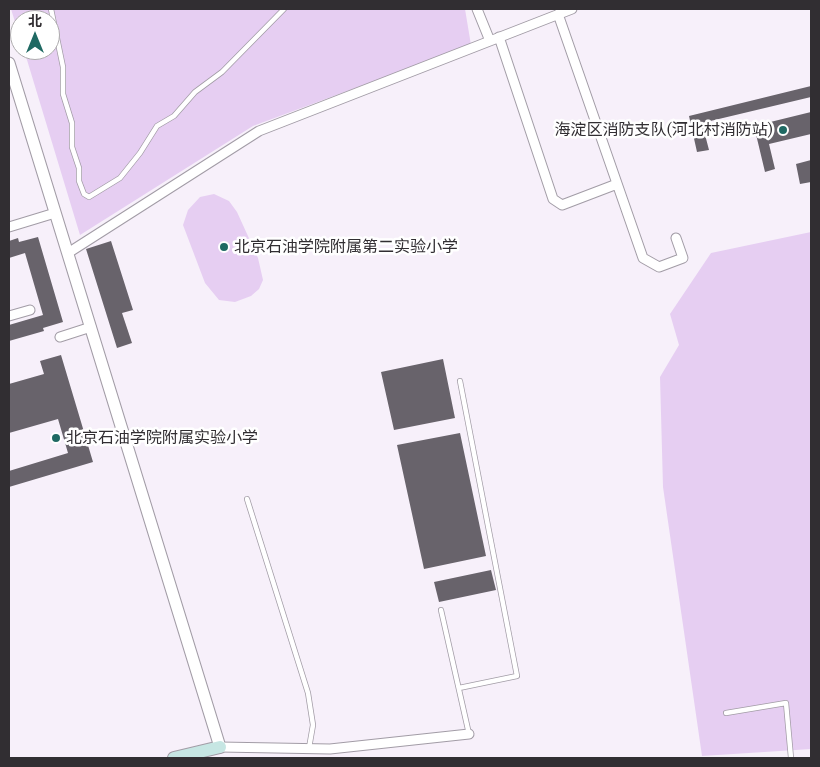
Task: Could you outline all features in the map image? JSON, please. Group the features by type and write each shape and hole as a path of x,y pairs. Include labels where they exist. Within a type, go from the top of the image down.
{"main road":[{"path":"174,758 220,747"}],"street":[{"path":"477,9 495,39 553,199 562,205 617,184"},
{"path":"68,253 259,131 572,9"},
{"path":"558,14 643,258 659,267 683,258 676,238"},
{"path":"9,63 220,747 330,749 469,734"},
{"path":"9,228 55,213"},
{"path":"9,316 30,310"},
{"path":"60,337 91,327"}],"lane":[{"path":"51,9 63,67 63,94 72,123 72,147 79,168 79,181 84,194 89,197 120,178 140,153 157,126 174,116 194,92 222,72 284,9"},
{"path":"458,688 518,676 460,381"},
{"path":"247,499 308,693 313,725 309,748"},
{"path":"441,610 469,734"},
{"path":"726,713 786,703 791,758"}],"shaded area":[{"path":"465,9 471,45 253,126 80,235 27,60 60,60 60,10 11,10"},
{"path":"214,194 229,201 237,212 258,258 263,280 259,289 251,296 235,302 219,300 205,283 183,225 188,210 200,197"},
{"path":"811,232 811,749 702,756 663,487 660,377 679,345 670,314 711,253"}],"building":[{"path":"811,86 811,97 702,123 709,150 697,152 689,116"},
{"name":"海淀区消防支队(河北村消防站)","path":"811,112 811,134 769,144 775,169 765,172 754,126"},
{"path":"811,160 811,182 800,184 796,164"},
{"path":"38,237 63,322 43,328 44,331 9,341 9,325 43,315 25,253 9,258 9,241 18,238 19,242"},
{"path":"111,241 133,310 122,313 132,343 117,348 86,249"},
{"path":"61,355 93,462 9,487 9,471 68,453 58,419 9,433 9,384 44,374 40,361"},
{"path":"443,359 455,418 394,430 381,372"},
{"path":"460,433 486,556 424,569 397,445"},
{"path":"491,570 496,590 439,602 434,582"}],"place":[{"name":"海淀区消防支队(河北村消防站)","path":"783,130"},
{"name":"北京石油学院附属第二实验小学","path":"224,247"},
{"name":"北京石油学院附属实验小学","path":"56,438"}]}
